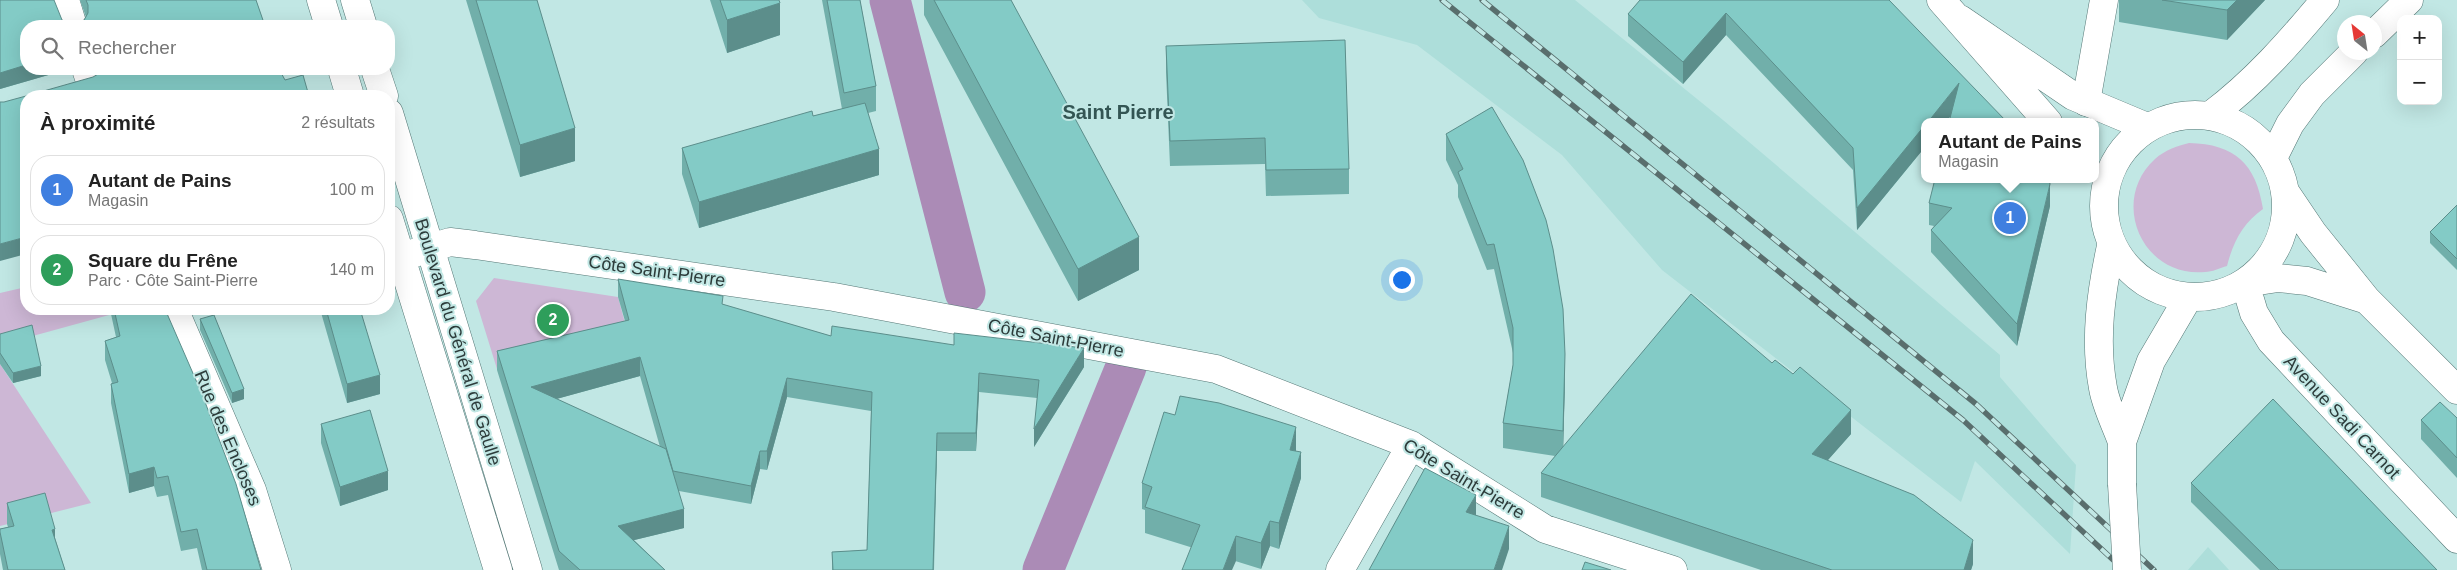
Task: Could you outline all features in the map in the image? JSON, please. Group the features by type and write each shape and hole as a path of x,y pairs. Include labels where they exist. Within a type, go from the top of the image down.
{"street":[{"path":"66,0 72,20"},
{"path":"321,0 327,20"},
{"path":"355,0 361,20"},
{"path":"2086,102 2104,0"},
{"path":"2211,115 2238,94 2283,50 2326,0"},
{"path":"2382,26 2409,0"},
{"path":"1951,10 2072,96 2147,127"},
{"path":"1951,10 2045,118"},
{"path":"2273,158 2290,124 2312,94 2346,60"},
{"path":"344,75 348,90"},
{"path":"378,75 382,90"},
{"path":"63,86 90,81"},
{"path":"2189,114 2211,115 2235,124 2257,138 2273,158 2281,175 2286,193 2286,219 2279,244 2264,266 2245,283 2224,293 2200,298 2188,298 2164,293 2142,282 2125,266 2112,246 2105,225 2100,183 2122,151 2147,127 2168,118 2189,114"},
{"name":"Boulevard du Général de Gaulle","path":"395,133 528,570"},
{"path":"2286,193 2313,233 2366,300 2457,390"},
{"name":"Boulevard du Général de Gaulle","path":"395,238 498,570"},
{"name":"Côte Saint-Pierre","path":"401,257 450,242 476,245 834,297 1216,369 1411,445 1546,529 1673,570"},
{"path":"2112,246 2103,284 2098,328 2102,388 2122,442"},
{"path":"2245,283 2278,278 2306,281 2366,300"},
{"name":"Avenue Sadi Carnot","path":"2245,283 2254,313 2271,341 2457,540"},
{"path":"2127,570 2122,484 2122,442 2151,361 2188,298"},
{"name":"Rue des Encloses","path":"177,315 252,490 277,570"},
{"path":"1340,570 1411,445"}],"shaded area":[{"path":"1302,0 1575,0 1723,120 2000,355 2000,377 2076,465 2070,554 1975,461 1961,502 1662,270 1562,155 1417,45 1319,18"},
{"path":"2189,143 2219,147 2231,152 2241,160 2255,180 2263,209 2244,227 2232,249 2227,266 2208,272 2183,271 2164,263 2149,250 2139,234 2134,215 2135,195 2141,176 2155,159 2163,153"},
{"path":"494,278 618,297 629,338 497,369 476,301"},
{"path":"20,288 20,315 109,315 0,345 0,293"},
{"path":"0,364 91,503 0,526"},
{"path":"2208,547 2229,570 2188,570"}],"building":[{"path":"0,0 54,0 62,20 20,20 20,67 0,73"},
{"path":"86,0 256,0 263,20 84,20 88,13"},
{"path":"476,0 537,0 575,128 520,145"},
{"path":"720,0 779,0 780,3 727,20"},
{"path":"827,0 860,0 876,86 844,93"},
{"path":"934,0 1011,0 1139,237 1078,269"},
{"path":"1640,0 1889,0 2003,118 1950,118 1959,83 1931,118 1921,118 1921,130 1857,208 1853,148 1726,13 1683,62 1628,14"},
{"path":"2162,0 2237,0 2227,10"},
{"path":"1345,40 1349,169 1266,170 1265,138 1170,141 1166,46"},
{"path":"96,75 282,75 285,80 303,75 307,90 47,90"},
{"path":"20,98 20,239 0,244 0,102"},
{"path":"865,103 879,149 699,202 682,148 812,111 813,116"},
{"path":"1492,107 1523,160 1546,220 1553,249 1563,309 1565,354 1563,431 1503,423 1513,365 1513,328 1494,244 1487,245 1458,172 1463,169 1446,134"},
{"path":"1934,183 2050,183 2017,324 1931,230 1952,208 1929,203"},
{"path":"2457,205 2457,259 2430,232"},
{"path":"618,279 723,296 722,304 831,336 832,326 954,345 954,333 1084,348 1034,429 1039,380 979,373 976,433 937,433 933,570 833,570 832,552 867,550 872,392 787,378 767,451 760,451 751,486 673,471 640,357 531,387 666,449 684,509 618,526 665,570 580,570 559,551 497,351 629,320"},
{"path":"1691,294 1772,363 1775,360 1793,374 1800,367 1851,410 1812,454 1914,495 1973,540 1964,570 1832,570 1541,473"},
{"path":"115,315 168,315 202,394 236,484 261,570 207,570 197,529 181,532 168,476 157,478 154,467 129,474 111,384 118,382 105,341 120,336"},
{"path":"214,315 244,389 232,393 200,319"},
{"path":"328,315 362,315 380,375 347,384"},
{"path":"32,325 41,366 13,373 0,353 0,334"},
{"path":"1180,396 1219,403 1296,427 1290,450 1301,452 1279,523 1270,521 1261,543 1236,536 1223,570 1182,570 1200,525 1145,507 1152,487 1142,483 1164,412 1175,415"},
{"path":"2273,399 2437,570 2279,570 2191,483"},
{"path":"2440,402 2457,418 2457,458 2421,420"},
{"path":"370,410 388,471 340,487 321,424"},
{"path":"1425,468 1476,495 1466,512 1509,526 1494,570 1369,570"},
{"path":"45,493 55,529 52,530 65,570 8,570 0,532 0,529 14,526 7,503"},
{"path":"1585,562 1611,570 1582,570"}],"waterway":[{"path":"890,0 965,292"},
{"path":"1043,570 1126,367"}],"railway":[{"path":"1442,0 1963,420 2124,570"},
{"path":"1482,0 1976,404 2154,570"}],"place":[{"name":"Autant de Pains","path":"2010,218"},
{"name":"Square du Frêne","path":"553,320"}],"district":[{"name":"Saint Pierre","path":"1118,112"}]}
